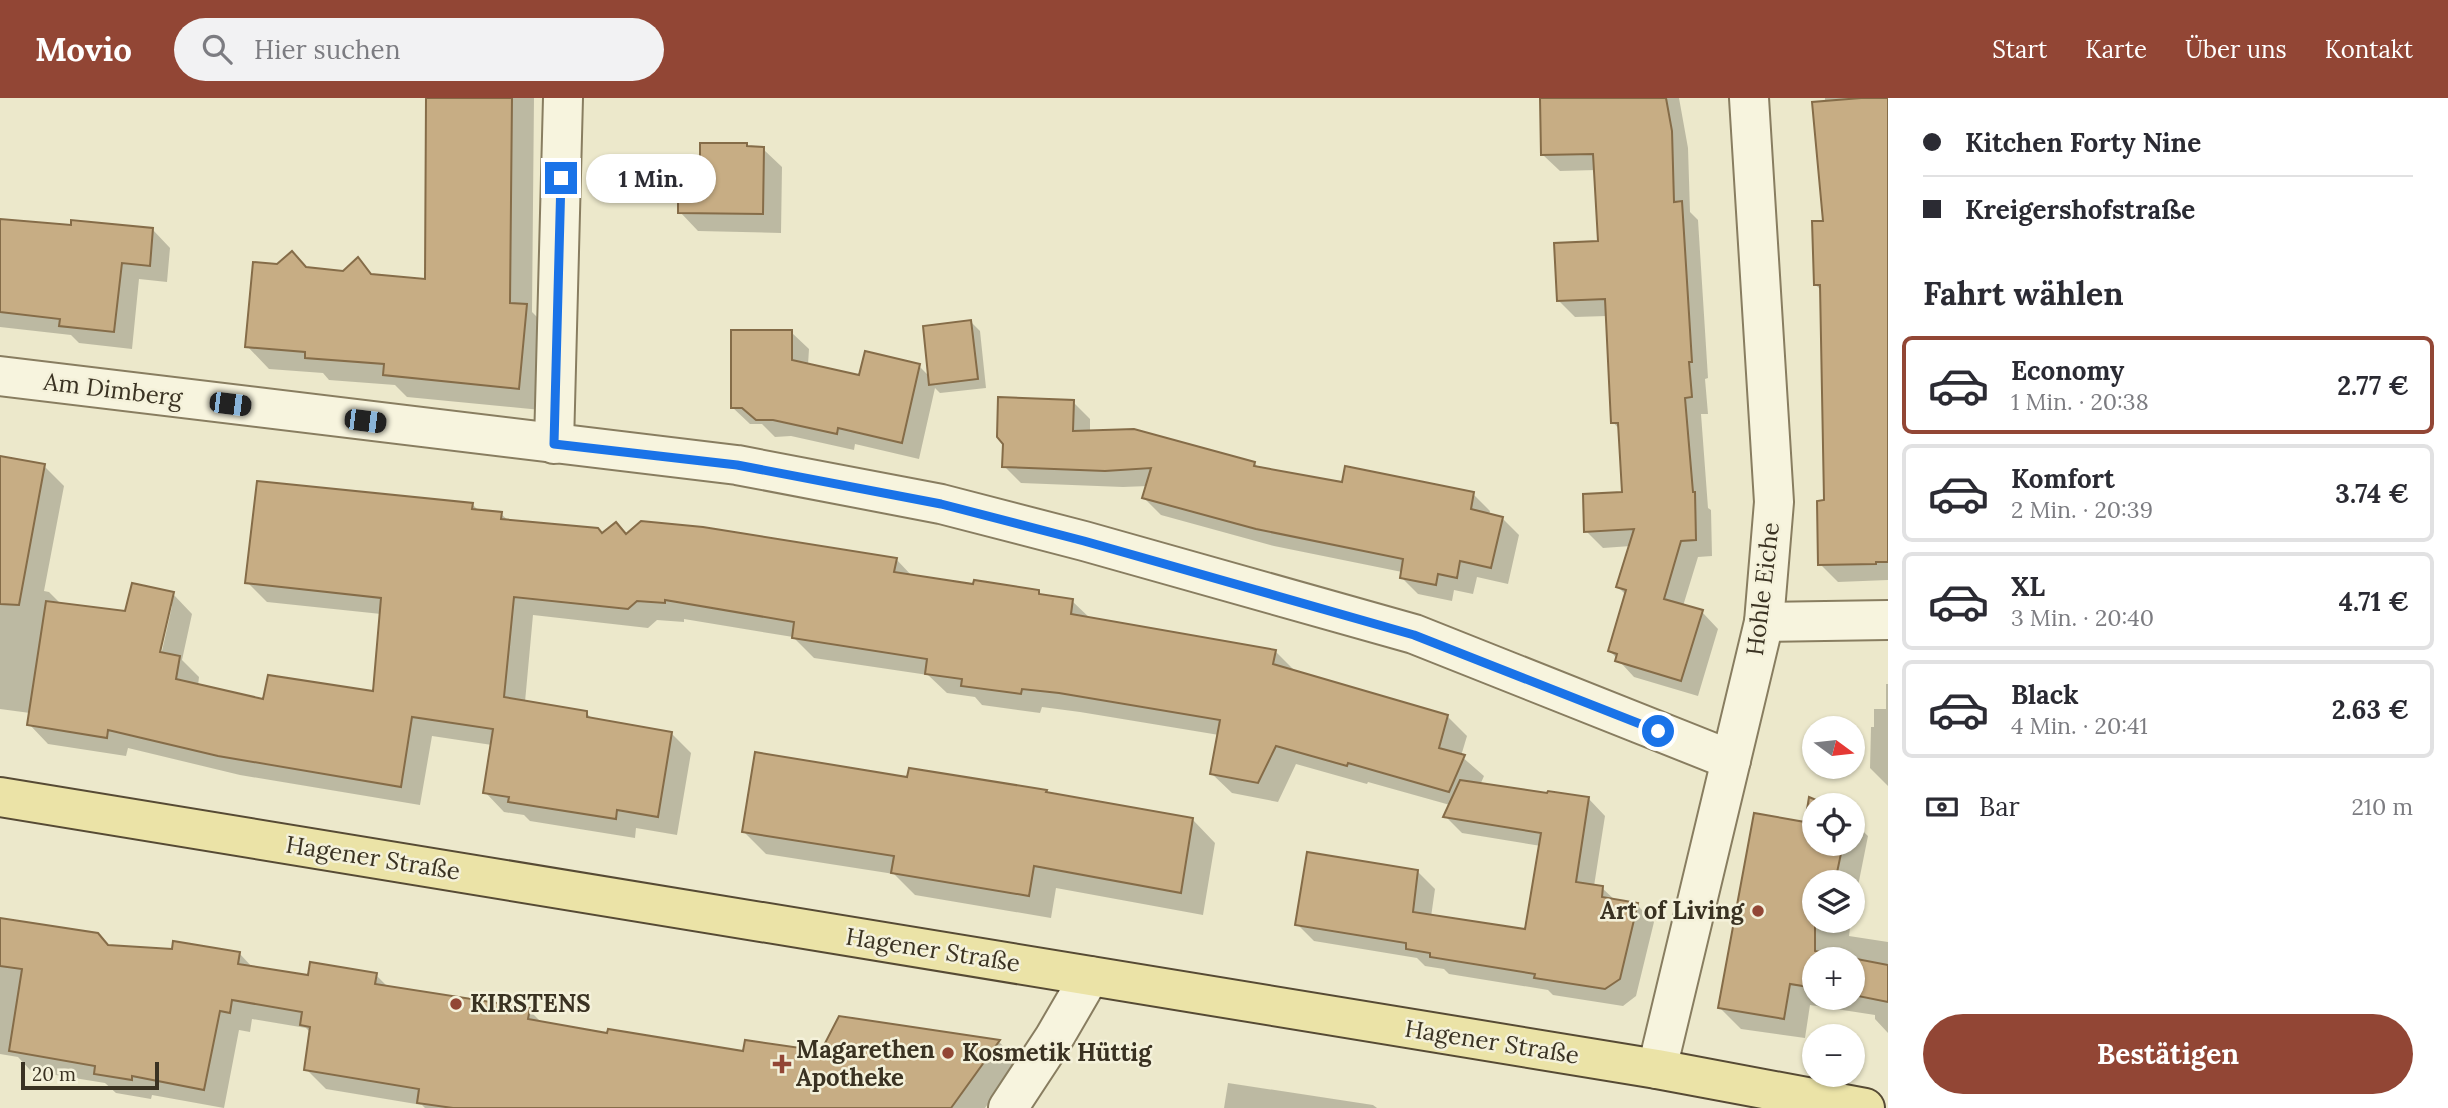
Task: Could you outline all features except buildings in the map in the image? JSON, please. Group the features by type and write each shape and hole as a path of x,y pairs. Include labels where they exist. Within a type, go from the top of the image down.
{"main road":[{"name":"Hagener Straße","path":"0,797 1657,1069 1816,1104 1865,1108"}],"street":[{"path":"554,444 563,98"},
{"name":"Hohle Eiche","path":"1657,1069 1764,622 1774,502 1749,98"},
{"name":"Am Dimberg","path":"0,376 737,465 941,504 1084,541 1414,635 1731,760"},
{"path":"1764,622 1888,620"},
{"path":"1008,1108 1054,1038 1090,976"}],"place":[{"name":"Art of Living","path":"1758,911"},
{"name":"KIRSTENS","path":"456,1004"},
{"name":"Kosmetik Hüttig","path":"948,1053"},
{"name":"Magarethen Apotheke","path":"782,1064"}],"route":[{"path":"561,178 554,444 737,465 941,504 1084,541 1414,635 1658,731"}]}
